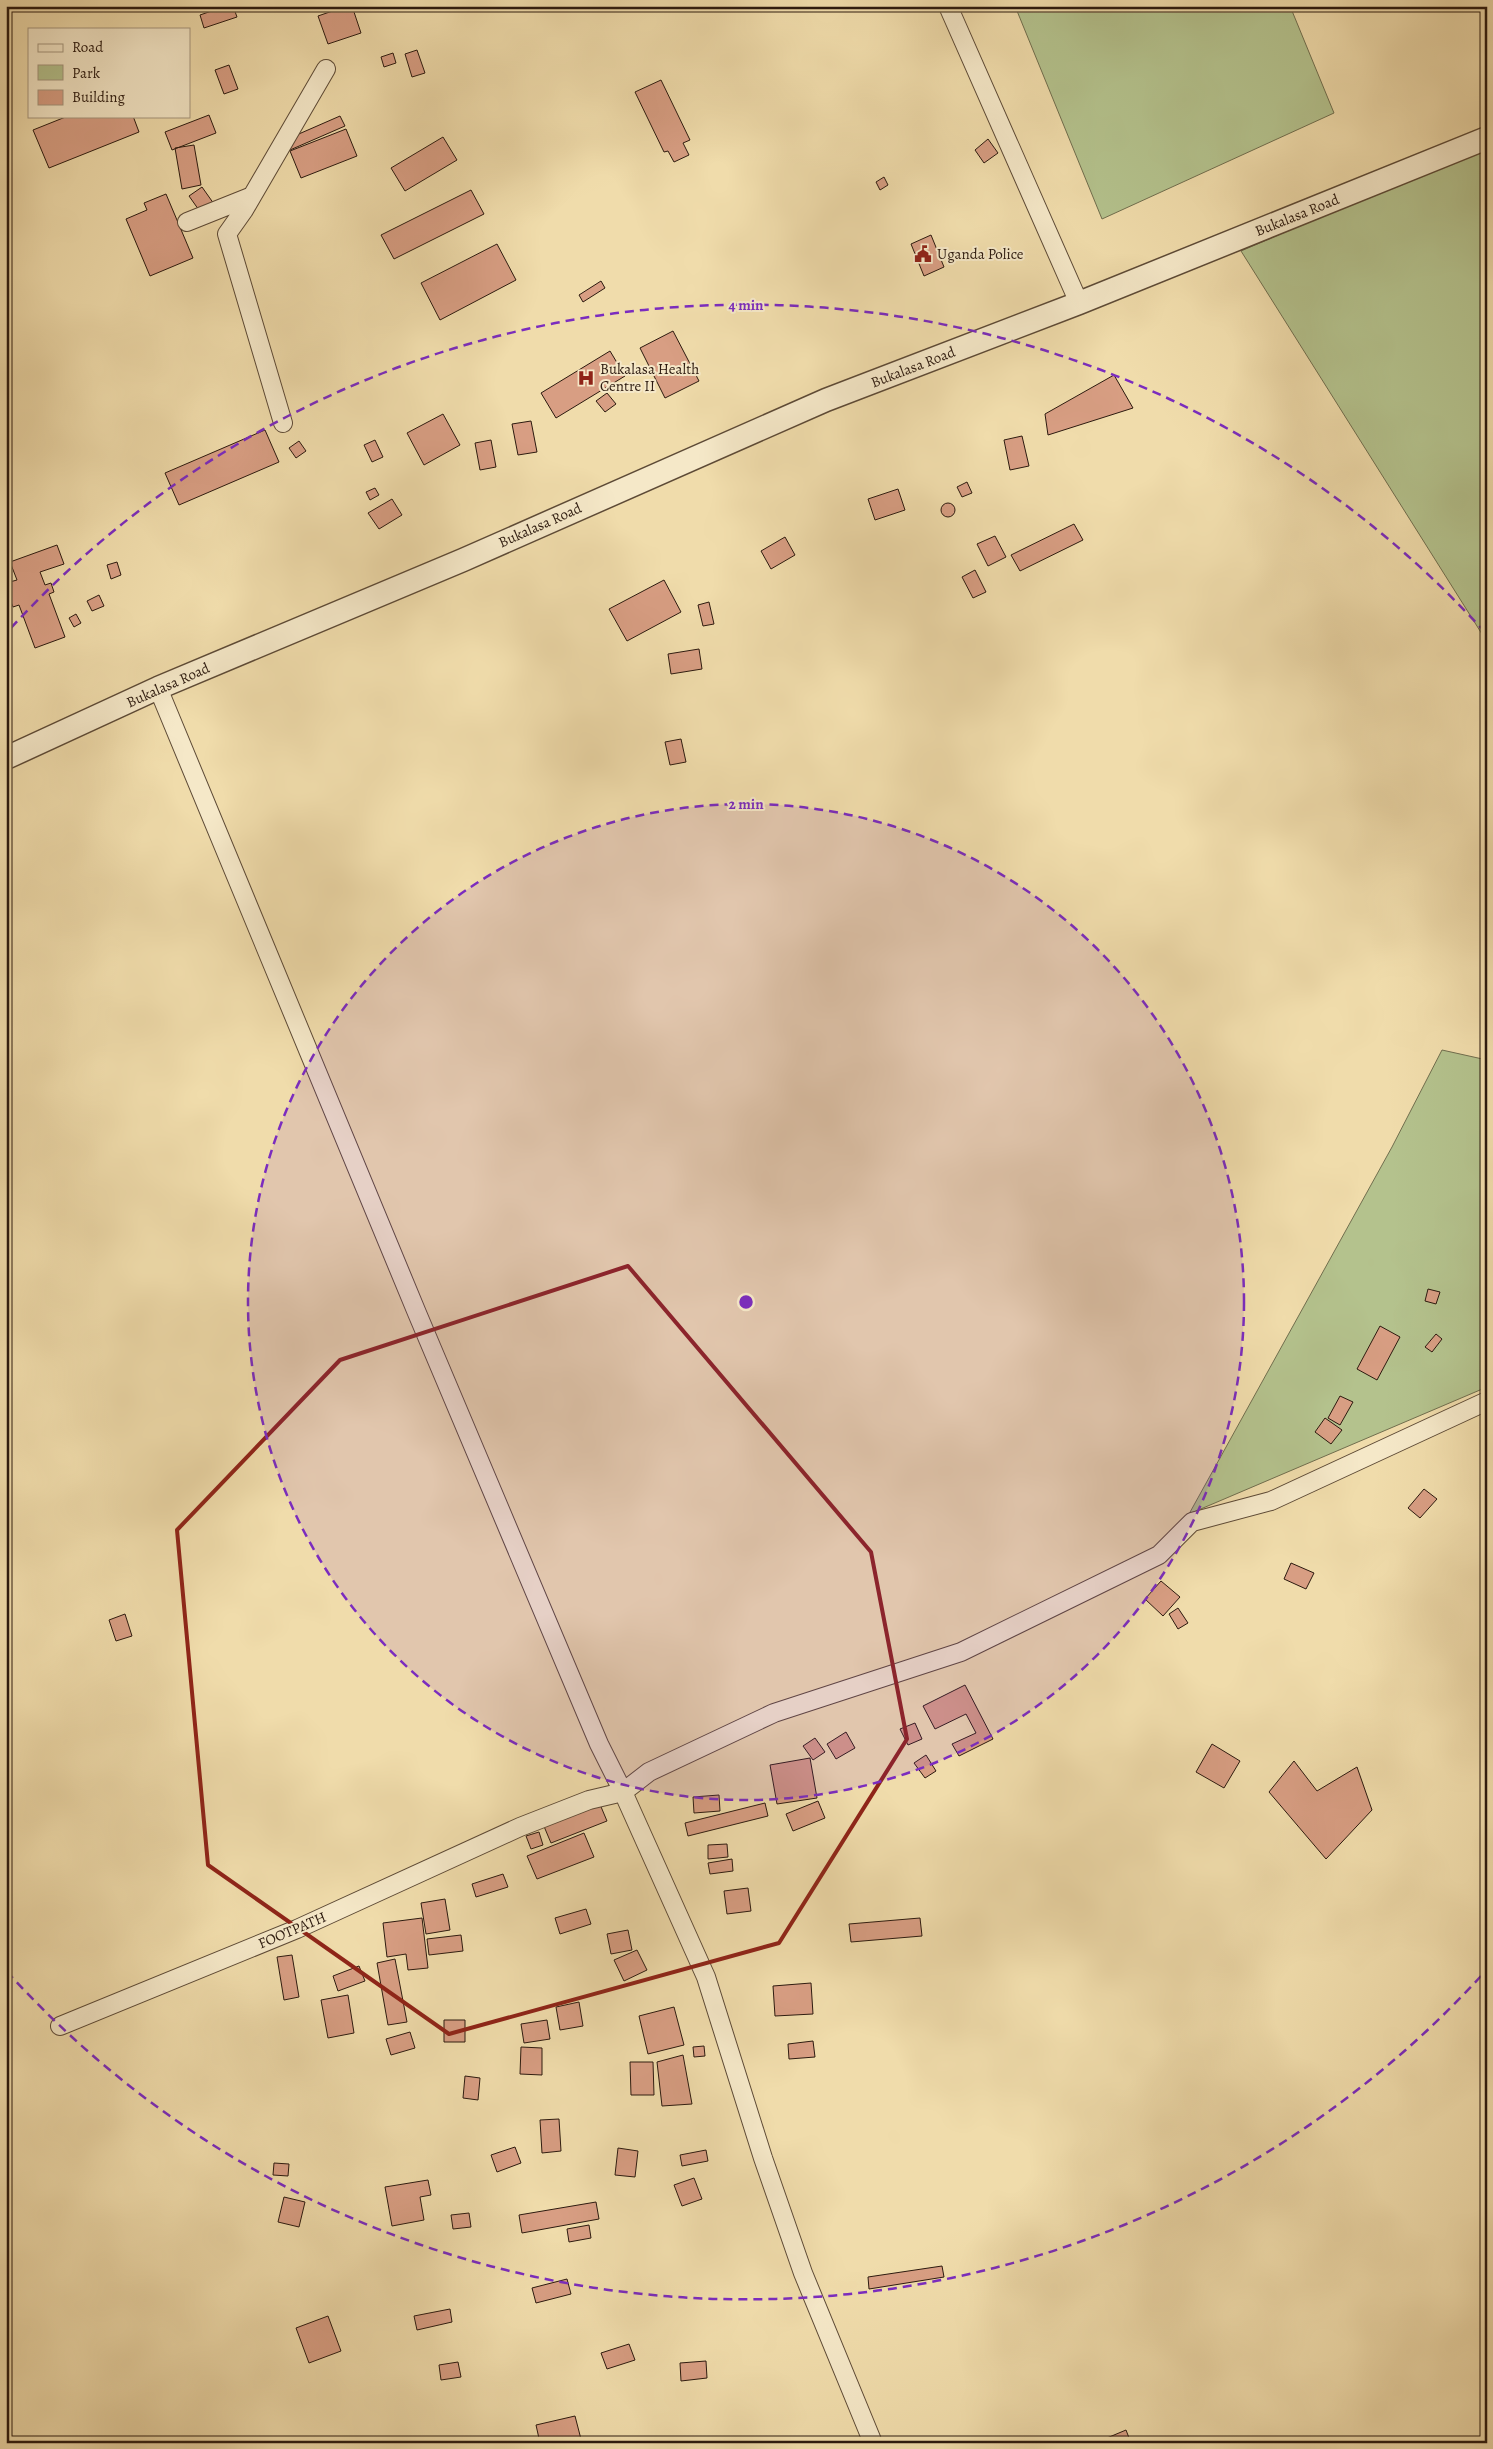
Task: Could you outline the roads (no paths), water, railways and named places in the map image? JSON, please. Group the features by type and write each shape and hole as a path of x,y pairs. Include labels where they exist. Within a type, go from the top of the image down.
{"street":[{"path":"948,6 1079,303"},
{"path":"283,423 228,234 326,69"},
{"name":"Bukalasa Road","path":"6,758 158,688 463,560 826,400 1079,303 1487,138"},
{"path":"188,222 252,196"},
{"path":"158,688 417,1314 599,1744 623,1792 706,1977 763,2158 804,2273 873,2443"},
{"path":"623,1792 648,1772 774,1713 961,1652 1159,1556 1192,1522 1271,1501 1487,1401"},
{"name":"FOOTPATH","path":"60,2026 297,1929 520,1827 589,1800 623,1792"}],"place":[{"name":"Uganda Police","path":"923,254"},
{"name":"Bukalasa Health Centre II","path":"586,378"}]}
